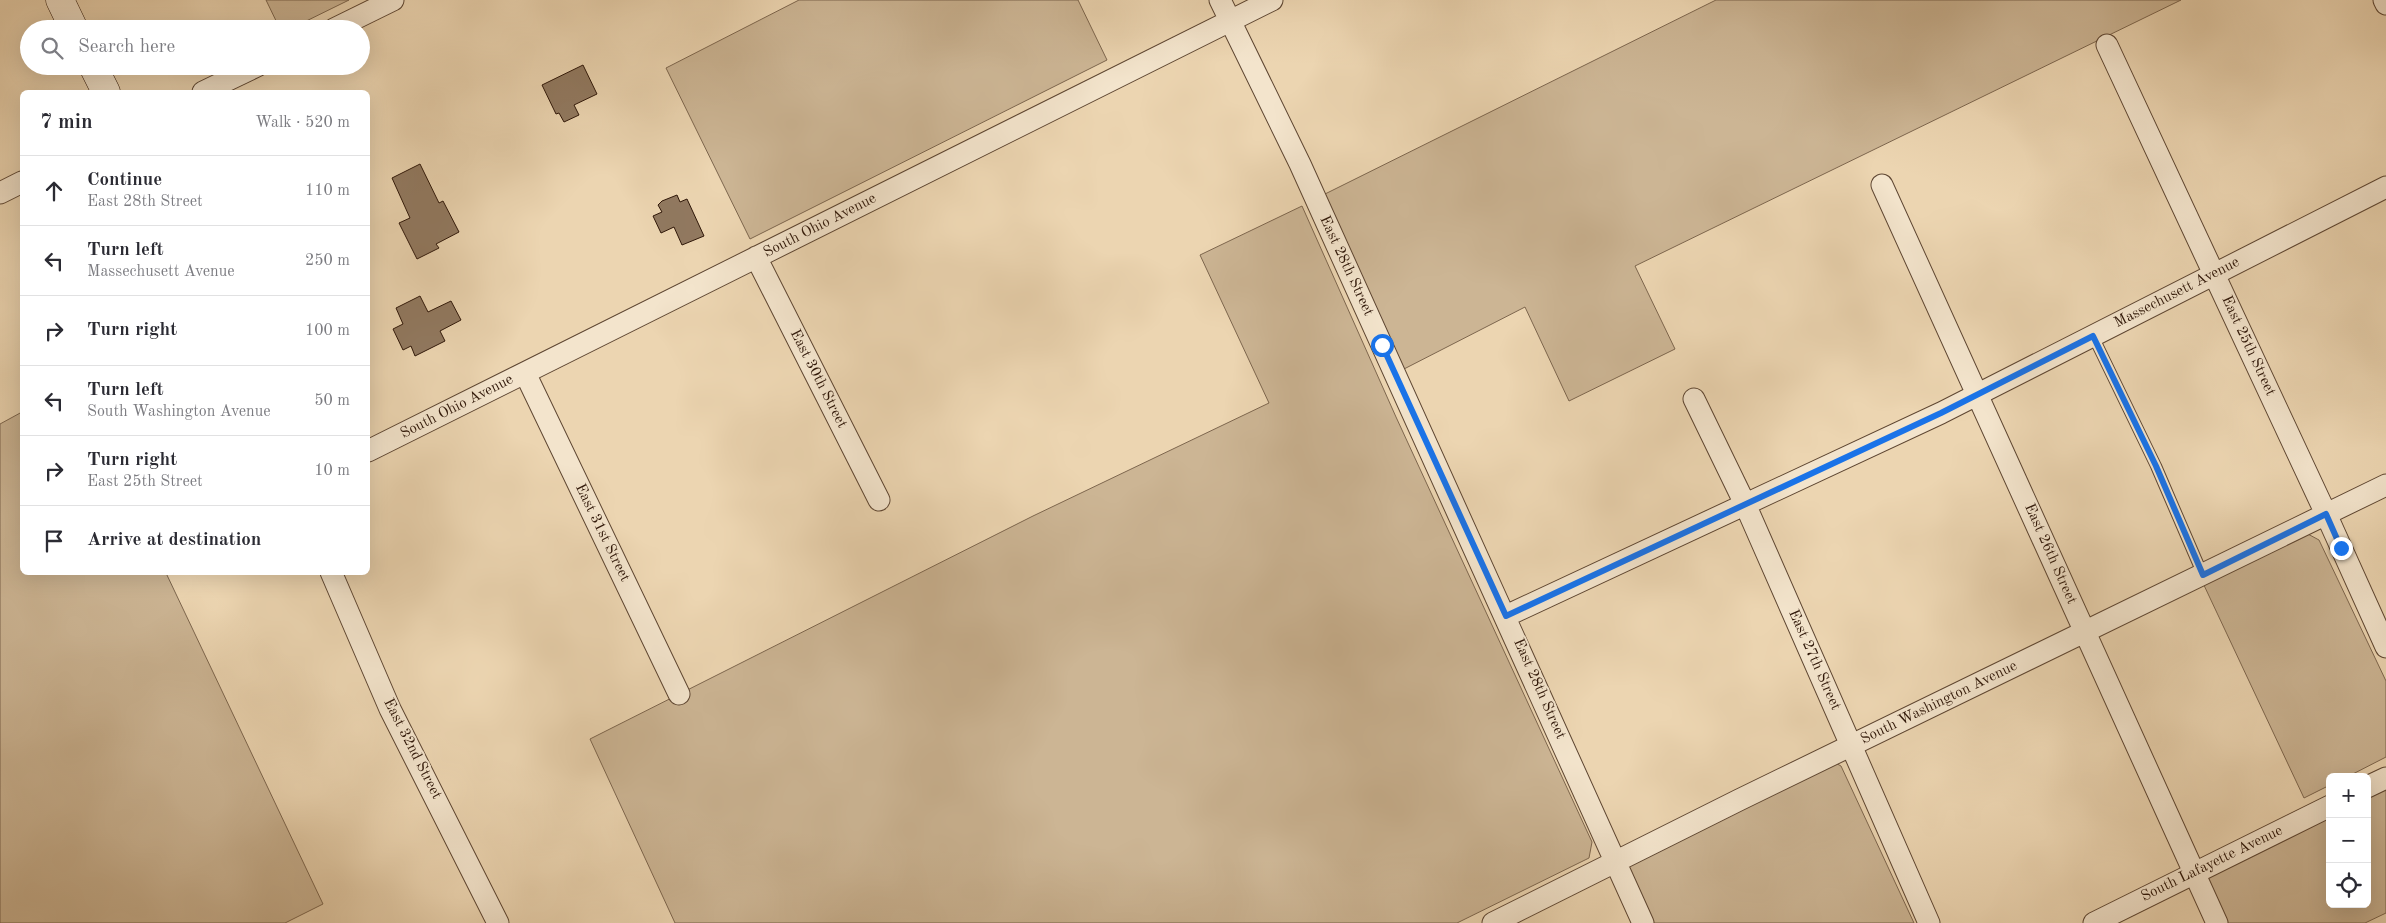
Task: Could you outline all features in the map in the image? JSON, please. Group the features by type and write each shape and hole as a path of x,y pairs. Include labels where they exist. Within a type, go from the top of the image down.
{"street":[{"path":"60,0 70,20"},
{"path":"352,20 392,0"},
{"name":"East 28th Street","path":"1220,0 1300,164 1506,616 1643,923"},
{"name":"South Ohio Avenue","path":"370,450 1272,0"},
{"path":"2384,0 2386,4"},
{"name":"East 25th Street","path":"2107,45 2215,274 2386,647"},
{"path":"98,75 105,90"},
{"path":"207,90 238,75"},
{"path":"0,193 20,183"},
{"name":"East 26th Street","path":"1882,184 2217,923"},
{"name":"Massechusett Avenue","path":"1506,616 1977,394 2386,187"},
{"name":"East 30th Street","path":"756,258 879,500"},
{"name":"East 31st Street","path":"525,373 680,694"},
{"name":"East 27th Street","path":"1694,399 1745,504 1929,923"},
{"name":"South Washington Avenue","path":"1493,923 1852,745 2086,633 2386,485"},
{"name":"East 32nd Street","path":"332,575 390,709 498,923"},
{"path":"2371,785 2386,778"},
{"name":"South Lafayette Avenue","path":"2094,923 2326,808"}],"lane":[{"path":"2093,336 2156,466 2203,575"}],"shaded area":[{"path":"266,0 349,0 308,20 276,20"},
{"path":"799,0 1078,0 1107,60 750,239 666,68"},
{"path":"1716,0 2181,0 1635,266 1675,349 1569,401 1525,307 1404,369 1325,194"},
{"path":"1302,206 1396,417 1592,842 1589,858 1457,923 675,923 590,739 1033,516 1269,403 1200,255"},
{"path":"20,413 20,575 167,575 323,904 285,923 0,923 0,424"},
{"path":"2306,533 2319,540 2386,681 2386,757 2355,773 2326,773 2326,787 2304,798 2202,581"},
{"path":"1830,760 1841,766 1914,923 1651,923 1627,869 1635,858"},
{"path":"2386,781 2386,913 2365,923 2226,923 2202,870 2326,810 2326,908 2371,908 2371,788"}],"building":[{"path":"583,65 597,94 574,105 579,115 564,122 559,113 556,114 542,85"},
{"path":"420,164 439,203 443,201 459,232 436,244 439,248 417,259 399,223 410,218 392,178"},
{"path":"677,195 680,202 687,199 704,236 682,245 674,227 661,233 653,216 662,212 658,205 662,201"},
{"path":"420,296 428,312 451,301 461,320 440,331 445,341 415,356 411,346 403,350 393,329 403,324 396,308"}],"route":[{"path":"1382,345 1506,616 1941,413 2093,336 2156,466 2203,575 2326,514 2341,548"}]}
